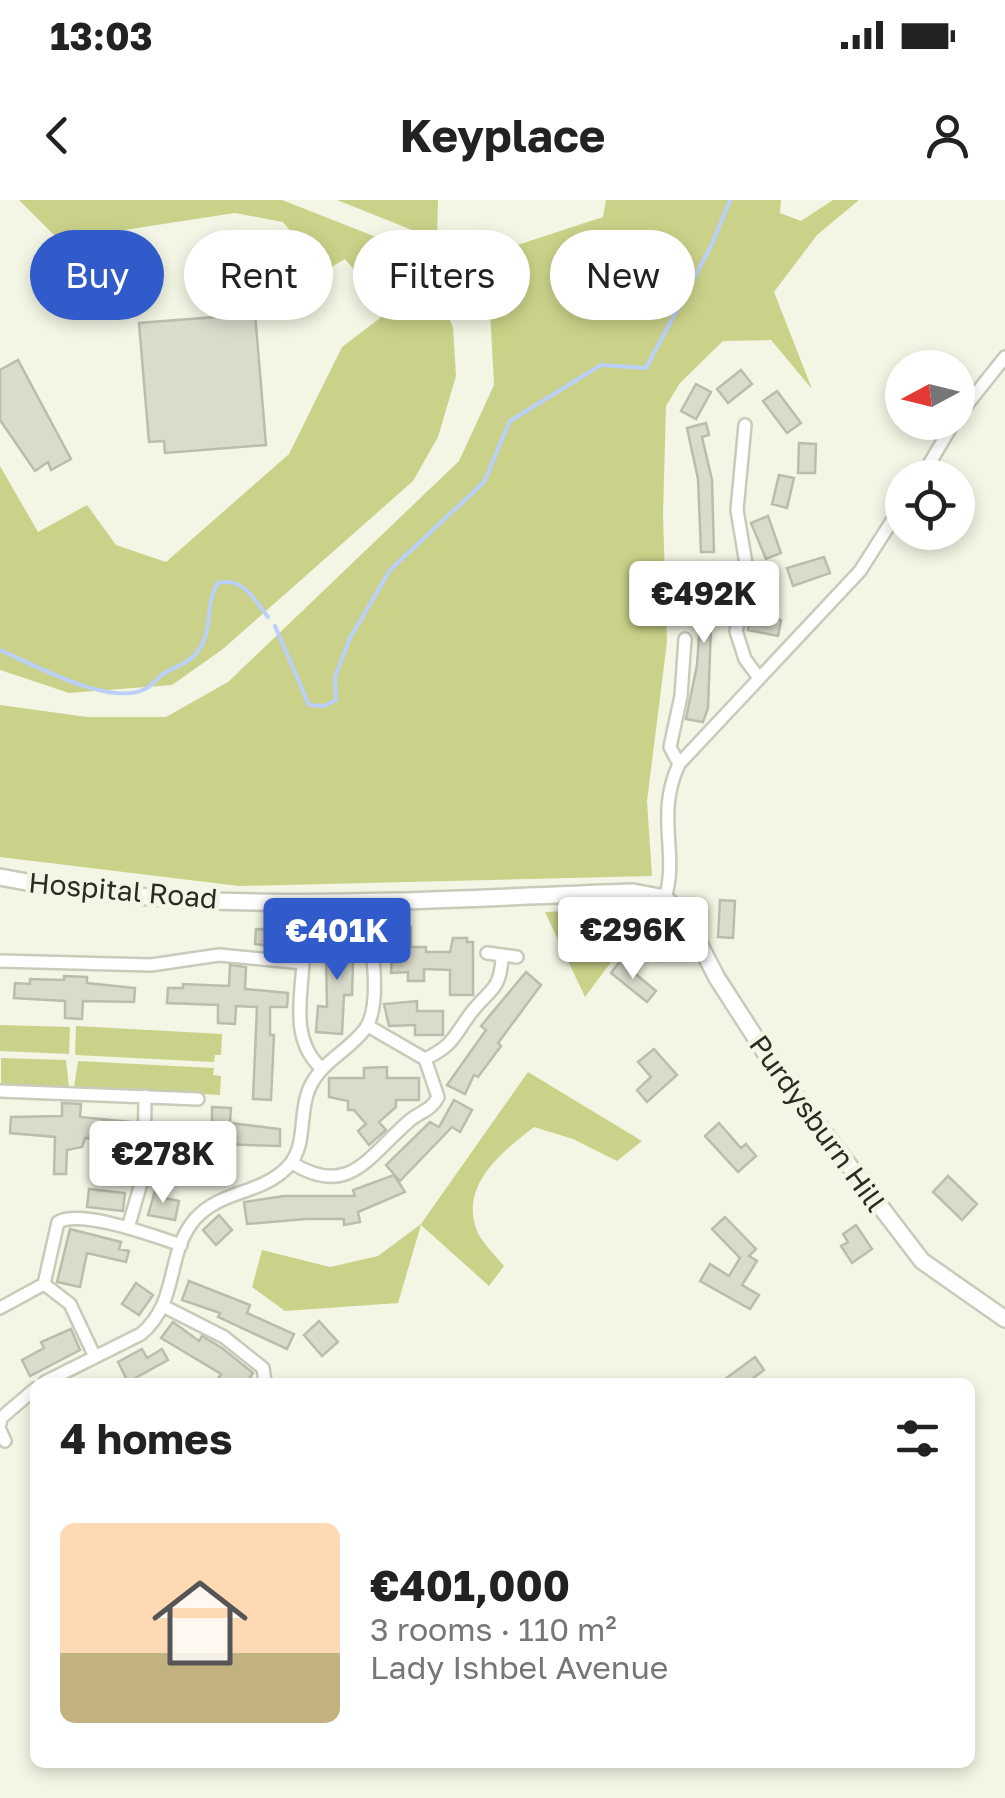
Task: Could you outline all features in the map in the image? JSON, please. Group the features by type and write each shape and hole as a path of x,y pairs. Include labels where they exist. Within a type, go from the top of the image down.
{"main road":[{"name":"Hospital Road","path":"0,877 117,894 243,900 366,901 632,892 665,898"},
{"name":"Purdysburn Hill","path":"665,898 687,920 716,978 777,1071 922,1261 1005,1319"}],"street":[{"path":"975,395 1005,356"},
{"path":"745,425 736,510 748,582 736,631 744,659 759,678"},
{"path":"665,898 669,885 665,816 668,788 679,764 860,571 885,532"},
{"path":"679,764 670,747 681,696 686,639"},
{"path":"52,1378 141,1334 165,1307 181,1245 193,1221 215,1200 252,1188 279,1175 292,1163 302,1140 307,1094 320,1067 368,1026 374,976 366,901"},
{"path":"487,954 516,957"},
{"path":"0,961 151,965 219,955 303,963 302,1041 320,1067"},
{"path":"425,1059 448,1048 472,1012 498,986 502,958"},
{"path":"292,1163 315,1177 340,1179 386,1146 404,1125 427,1111 438,1098 425,1059 368,1026"},
{"path":"0,1092 198,1098"},
{"path":"128,1228 144,1172 145,1096"},
{"path":"0,1308 44,1284 62,1218 128,1228 181,1245"},
{"path":"44,1284 70,1304 95,1358"},
{"path":"165,1307 247,1353 263,1368 264,1378"},
{"path":"2,1432 1,1418 30,1393"}],"green space":[{"path":"19,200 282,200 358,230 353,230 353,269 345,259 333,266 333,230 289,230 283,222 235,213 124,230 49,230"},
{"path":"337,200 438,200 437,230 412,230"},
{"path":"606,200 781,200 780,213 801,221 833,200 859,200 817,235 774,292 812,389 771,340 723,341 680,383 666,406 663,515 667,642 647,801 652,876 239,886 0,857 0,705 87,717 166,717 228,682 459,461 494,385 490,320 530,320 530,241 550,234 550,320 695,320 695,230 563,230 603,217"},
{"path":"377,320 450,320 456,376 438,437 413,481 223,649 172,685 69,693 0,670 0,466 38,532 87,505 116,545 166,562 289,454 342,347"},
{"path":"635,908 626,942 585,997 545,912"},
{"path":"0,1025 70,1027 69,1054 0,1051"},
{"path":"76,1026 222,1034 221,1055 215,1055 214,1062 75,1055"},
{"path":"1,1058 66,1060 69,1088 1,1086"},
{"path":"78,1061 214,1068 213,1075 221,1076 220,1095 74,1087"},
{"path":"528,1072 642,1141 617,1161 573,1139 534,1127 509,1147 487,1170 474,1197 478,1233 504,1266 489,1286 421,1225 398,1303 285,1311 252,1287 262,1250 330,1267 378,1256 421,1224"}],"building":[{"path":"256,320 266,445 165,453 164,441 149,442 139,323"},
{"path":"18,360 71,459 51,470 48,462 35,471 0,420 0,370"},
{"path":"741,370 752,384 728,403 717,389"},
{"path":"696,384 711,392 696,419 681,411"},
{"path":"777,391 801,423 787,433 763,401"},
{"path":"706,423 709,435 702,437 712,480 714,552 701,552 698,479 687,428"},
{"path":"799,443 816,444 815,473 798,473"},
{"path":"779,475 794,478 787,508 772,504"},
{"path":"768,516 781,553 766,559 751,523"},
{"path":"824,557 830,573 793,586 787,568"},
{"path":"711,578 724,578 725,600 712,600 708,708 703,722 686,719 697,665 700,622 700,600 689,600 689,584 711,584"},
{"path":"751,614 781,620 778,636 748,630"},
{"path":"720,900 735,901 733,938 718,937"},
{"path":"411,927 411,947 426,947 426,952 450,952 453,938 473,942 473,995 450,995 450,970 424,969 424,981 408,981 408,972 391,973 393,928"},
{"path":"256,929 294,930 294,949 255,944"},
{"path":"333,931 354,932 352,995 344,995 342,1034 316,1032 318,1006 327,1007 326,956 333,956"},
{"path":"644,931 650,940 663,931 676,953 663,961 652,944 643,950 635,937"},
{"path":"620,961 656,991 647,1002 611,973"},
{"path":"230,965 246,967 245,989 288,993 287,1007 270,1007 270,1035 274,1035 271,1100 253,1099 257,1007 236,1006 235,1024 218,1023 218,1005 167,1003 168,988 183,988 183,984 229,986"},
{"path":"526,972 541,985 498,1043 501,1046 478,1077 474,1075 465,1094 447,1085 486,1030 481,1026"},
{"path":"64,976 87,977 87,983 135,988 134,1002 83,1001 82,1019 65,1018 65,1001 14,998 15,983 30,984 30,979 64,980"},
{"path":"417,1001 417,1011 443,1011 443,1035 415,1035 415,1025 389,1026 384,1004"},
{"path":"654,1049 677,1075 647,1102 637,1090 651,1077 638,1062"},
{"path":"387,1067 387,1078 419,1078 419,1100 396,1100 396,1107 379,1122 386,1130 369,1145 358,1131 366,1124 354,1110 348,1110 348,1101 329,1097 329,1078 364,1078 364,1068"},
{"path":"454,1100 472,1110 460,1132 452,1127 400,1181 386,1165 430,1122 439,1127"},
{"path":"62,1103 81,1104 80,1117 130,1122 130,1139 85,1138 82,1147 67,1150 66,1174 54,1174 55,1137 10,1133 11,1117 62,1116"},
{"path":"212,1107 231,1108 230,1123 280,1129 280,1146 218,1144 217,1181 204,1180 205,1143 161,1140 161,1123 212,1123"},
{"path":"719,1123 741,1148 746,1144 756,1156 738,1172 705,1136"},
{"path":"394,1175 405,1192 358,1212 360,1222 344,1225 344,1219 306,1219 247,1224 244,1202 284,1196 355,1196 353,1190"},
{"path":"948,1176 977,1204 962,1220 933,1192"},
{"path":"156,1188 167,1190 165,1198 179,1201 175,1220 148,1215"},
{"path":"89,1189 125,1193 123,1211 87,1207"},
{"path":"219,1215 232,1230 216,1245 203,1230"},
{"path":"725,1217 756,1249 749,1256 757,1261 742,1285 759,1295 750,1309 700,1281 710,1264 729,1276 740,1258 712,1229"},
{"path":"856,1225 872,1249 852,1263 841,1246 848,1242 843,1234"},
{"path":"70,1229 121,1242 119,1249 129,1251 126,1262 87,1253 80,1287 57,1282"},
{"path":"189,1281 250,1305 247,1313 294,1334 287,1349 218,1317 220,1313 182,1300"},
{"path":"136,1283 153,1295 139,1315 122,1304"},
{"path":"319,1321 338,1342 322,1356 304,1335"},
{"path":"173,1322 199,1341 202,1336 222,1348 253,1373 250,1378 218,1378 221,1374 161,1338"},
{"path":"71,1329 80,1350 30,1376 22,1360 44,1348 41,1342"},
{"path":"142,1349 147,1358 162,1349 168,1360 135,1378 126,1378 118,1362"},
{"path":"755,1357 764,1370 753,1378 726,1378"}],"waterway":[{"path":"275,626 309,705 324,706 336,700 335,677 350,638 390,570 484,482 510,421 601,365 646,368 712,244 730,200"},
{"path":"0,650 93,689 130,693 148,688 196,653 204,640 218,583 241,586 268,617"}]}
